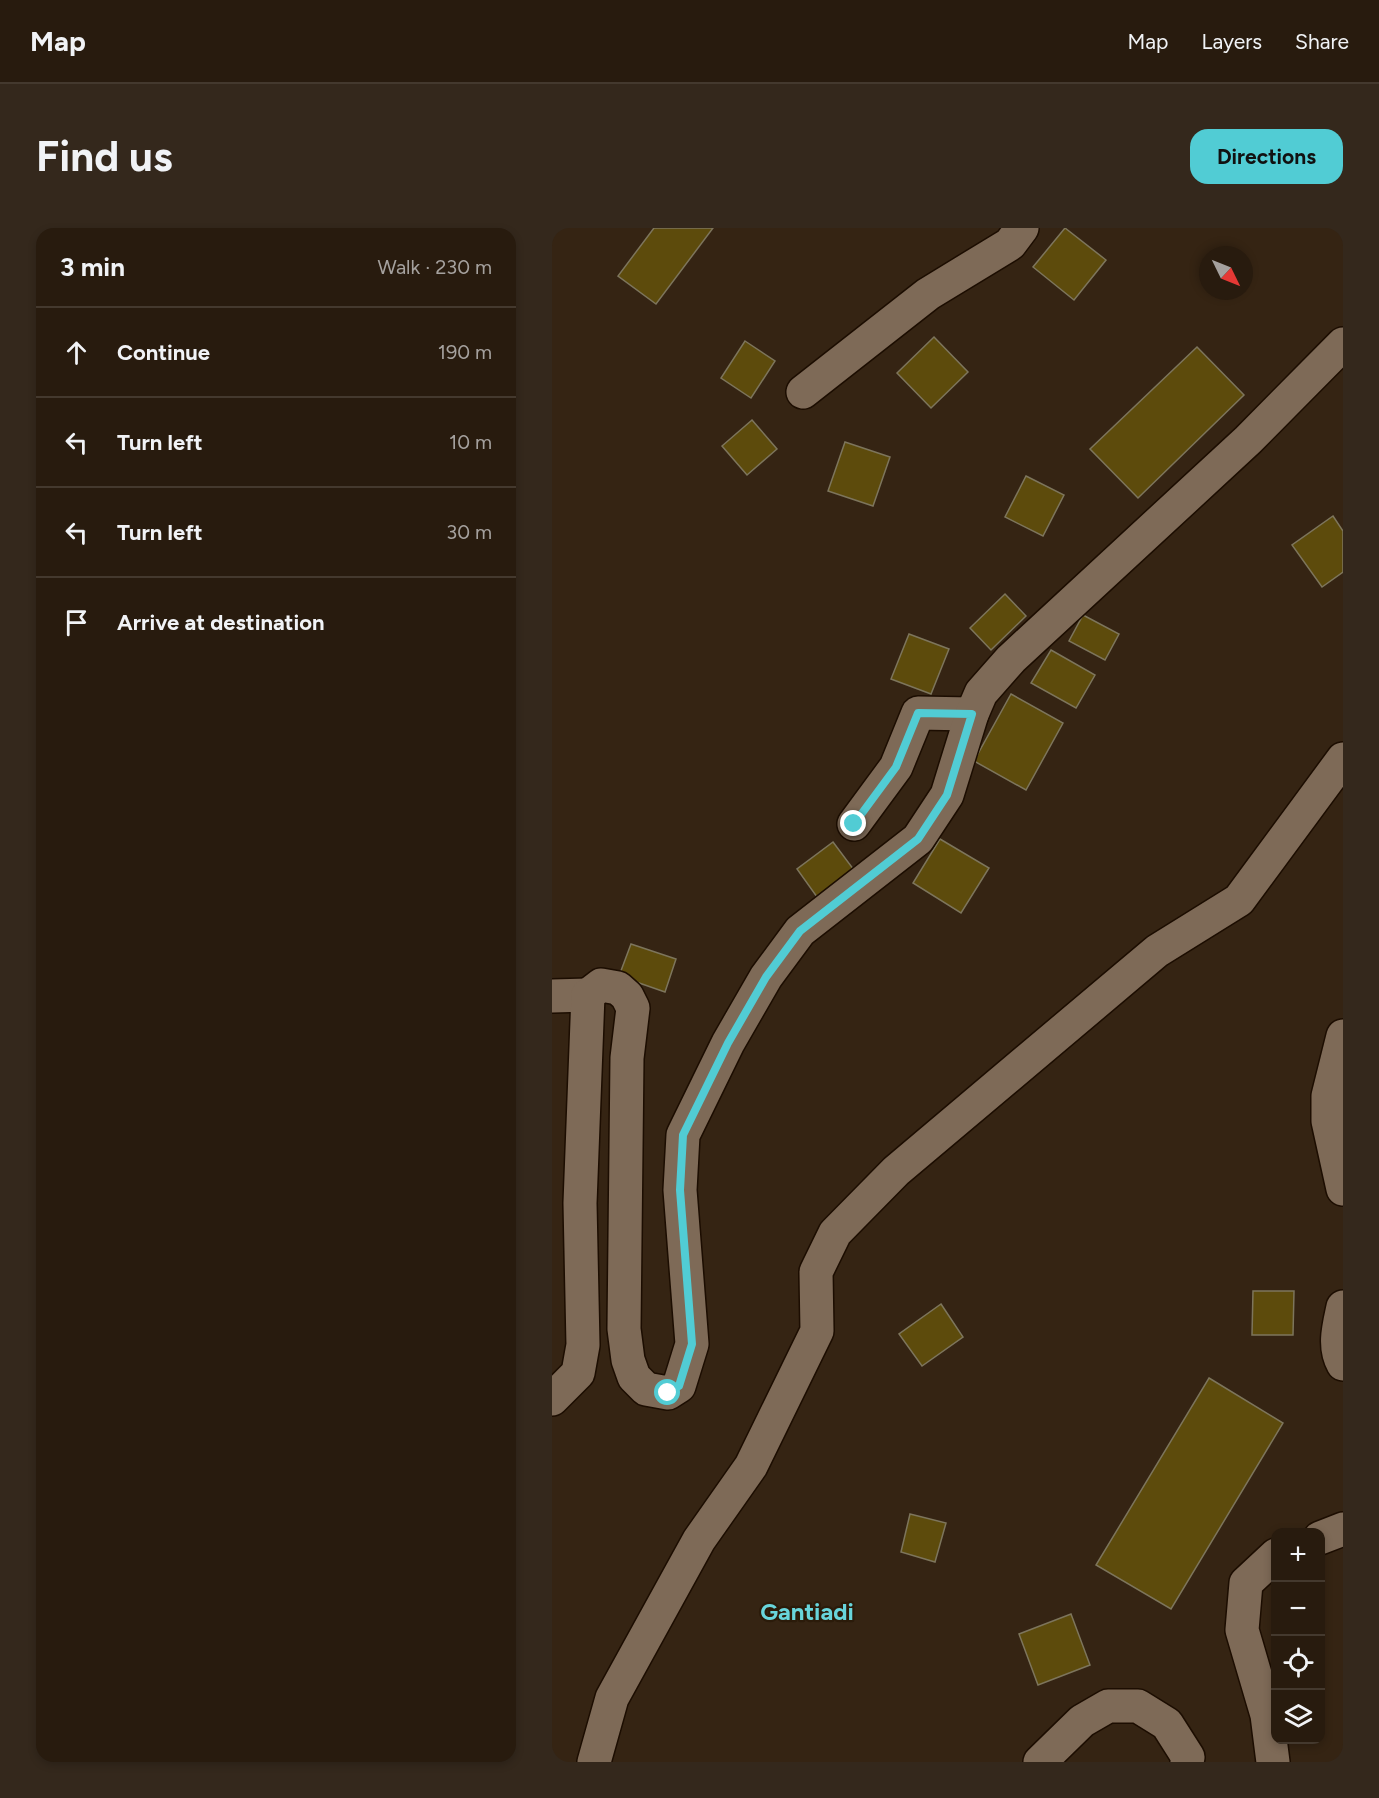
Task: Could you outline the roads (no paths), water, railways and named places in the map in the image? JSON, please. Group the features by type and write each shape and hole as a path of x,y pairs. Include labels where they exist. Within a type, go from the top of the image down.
{"street":[{"path":"803,392 928,294 1010,244 1022,228"},
{"path":"552,996 588,995 601,985 618,988 627,996 633,1008 627,1059 624,1329 634,1377 646,1389 668,1393 679,1386 692,1344 680,1190 683,1135 728,1043 755,996 800,931 918,839 947,795 972,714 981,693 1011,659 1248,440 1343,344"},
{"path":"854,824 896,767 918,713 972,714"},
{"path":"594,1762 612,1698 699,1540 751,1466 817,1330 816,1272 835,1233 896,1171 1156,951 1239,900 1343,759"},
{"path":"552,1399 578,1373 583,1345 580,1203 588,995"},
{"path":"1343,1036 1328,1104 1328,1121 1343,1189"},
{"path":"1343,1307 1338,1333 1338,1355 1343,1364"},
{"path":"1325,1536 1343,1529"},
{"path":"1271,1559 1246,1583 1242,1630 1267,1714 1273,1762"},
{"path":"1040,1762 1082,1721 1108,1706 1138,1706 1167,1724 1188,1758 1187,1762"}],"district":[{"name":"Gantiadi","path":"807,1611"}]}
